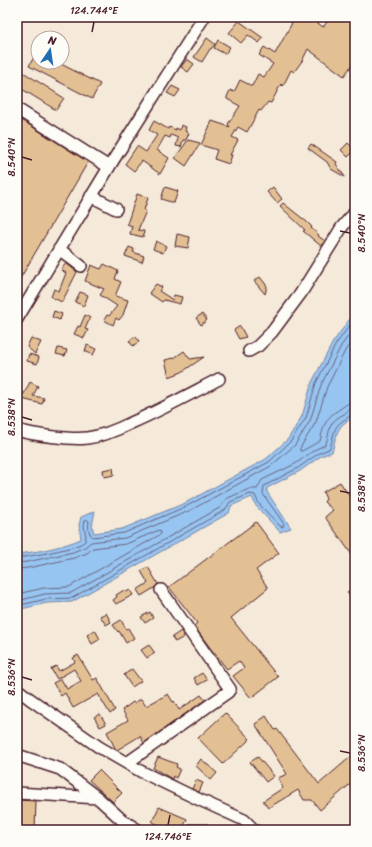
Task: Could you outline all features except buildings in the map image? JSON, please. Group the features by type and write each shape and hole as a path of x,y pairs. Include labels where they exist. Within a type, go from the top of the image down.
{"street":[{"path":"17,319 109,167 204,17"},
{"path":"17,109 109,167"},
{"path":"92,196 116,209"},
{"path":"249,351 258,346 272,332 301,293 342,227 355,212"},
{"path":"59,249 81,266"},
{"path":"17,430 54,437 86,438 97,436 146,417 219,379"},
{"path":"127,763 185,723 230,689 161,590"},
{"path":"17,689 99,747 142,772 244,820 254,830"},
{"path":"17,755 60,769 98,798 122,825 138,830"},
{"path":"17,794 98,798"}],"water":[{"path":"355,312 355,415 340,428 332,452 321,456 300,471 267,488 267,492 291,528 280,532 256,506 252,497 231,506 229,513 72,602 47,603 17,610 17,554 50,549 81,539 79,525 81,517 95,511 92,526 94,533 122,529 185,503 266,459 288,439 302,416 312,382 333,342"}]}
